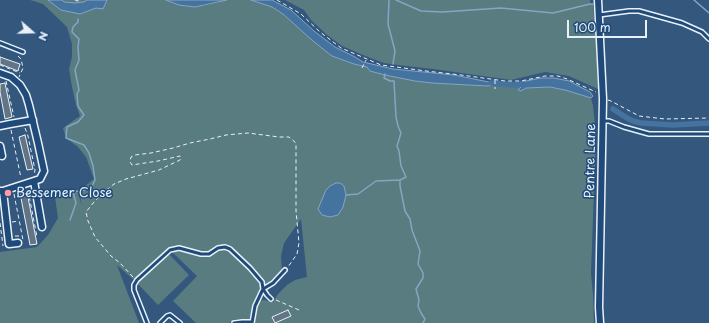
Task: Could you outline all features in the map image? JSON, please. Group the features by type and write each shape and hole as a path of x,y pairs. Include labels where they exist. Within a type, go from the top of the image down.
{"street":[{"name":"Pentre Lane","path":"598,0 603,96 600,323"},
{"path":"2,73 11,77 17,82 26,95 44,171 40,179 1,191 3,223 8,235 9,244 21,244"},
{"path":"0,126 33,120"},
{"path":"0,146 2,156"},
{"path":"28,183 42,227"}],"lane":[{"path":"599,15 638,11 682,23 702,32 709,39"},
{"path":"0,43 23,52"},
{"path":"603,121 609,121 649,134 709,134"},
{"path":"147,323 134,290 134,285 137,280 170,250 179,248 202,254 209,254 218,248 225,247 230,249 262,282 267,295 272,299"},
{"path":"234,323 252,323 255,306 264,289 285,270"},
{"path":"160,323 170,315 180,323"}],"path":[{"path":"75,0 81,0"},
{"path":"277,0 301,14 320,32 341,48 381,65 512,82 545,76 558,76 567,78 594,91 639,116 665,119 709,118"},
{"path":"17,82 23,68 21,59 18,56"},
{"path":"362,68 366,59"},
{"path":"0,65 20,74"},
{"path":"2,73 13,114 26,130 28,136 35,170 35,174 28,183"},
{"path":"495,80 495,89"},
{"path":"10,124 28,183 37,237"},
{"path":"137,280 111,256 95,237 86,212 103,193 114,184 126,179 159,170 180,160 181,158 180,156 132,165 130,162 135,155 166,150 226,135 248,133 289,137 296,143 296,211 299,243 297,254 292,263 285,270"},
{"path":"13,188 22,236 21,244"},
{"path":"3,246 3,223 19,221"},
{"path":"8,235 22,236"},
{"path":"272,299 299,310"}],"green space":[{"path":"30,0 202,0 203,6 227,0 251,0 272,7 283,14 332,56 367,67 370,71 415,81 432,83 487,86 499,84 515,85 521,87 523,90 526,88 550,87 591,98 596,135 591,273 594,323 254,323 253,320 258,301 264,300 273,302 278,294 287,285 295,280 307,277 301,219 284,243 281,256 282,271 255,300 249,320 235,319 229,323 196,323 173,301 197,276 170,250 136,282 117,265 139,323 0,323 0,252 37,247 48,235 58,218 55,197 77,190 82,206 79,191 94,179 86,157 78,147 66,138 63,128 80,116 76,105 69,69 72,57 72,44 67,27 43,4"},
{"path":"285,0 590,0 590,4 593,4 596,35 598,89 569,76 545,72 511,80 384,63 342,46 311,20 304,10"},
{"path":"168,253 189,275 158,305 137,283"}],"water":[{"path":"48,0 62,0 64,2 75,3 84,2 87,0 107,0 103,9 96,8 80,14 61,10"},
{"path":"166,0 227,0 195,7 179,5"},
{"path":"251,0 272,0 291,10 314,31 335,47 363,62 393,69 454,75 499,84 487,86 432,83 415,81 370,71 367,67 332,56 283,14 272,7"},
{"path":"541,78 554,78 569,81 590,92 593,96 591,98 550,87 526,88 521,91 518,90 521,87 515,85 521,82"},
{"path":"336,183 340,183 344,186 346,195 343,207 338,215 330,217 322,215 318,209 326,190"}],"building":[{"path":"0,57 20,64 18,71 0,64"},
{"path":"5,83 12,117 5,119 0,84"},
{"path":"25,135 33,169 27,170 19,137"},
{"path":"27,192 37,244 30,245 20,193"},
{"path":"288,310 291,316 275,323 272,317"}],"waterway":[{"path":"389,0 388,24 395,51 393,64"},
{"path":"396,0 421,11 442,12 501,8 553,13 593,4"},
{"path":"694,0 709,13"},
{"path":"70,220 76,203 73,192 84,190 92,186 95,180 89,153 84,145 66,138 67,127 78,122 84,115 78,106 77,94 79,90 75,70 79,60 79,39 72,32 73,27 78,22 78,19"},
{"path":"346,195 358,194 376,181 400,180 406,177 401,166 397,146 401,133 396,117 394,81 384,78 385,74"},
{"path":"491,83 515,85 523,84"},
{"path":"613,109 627,118 641,123 673,125 709,123"},
{"path":"400,180 405,211 410,219 412,230 420,251 418,264 423,273 423,278 416,289 419,300 418,306 425,319 423,323"}],"place":[{"name":"Bessemer Close","path":"8,193"}]}
